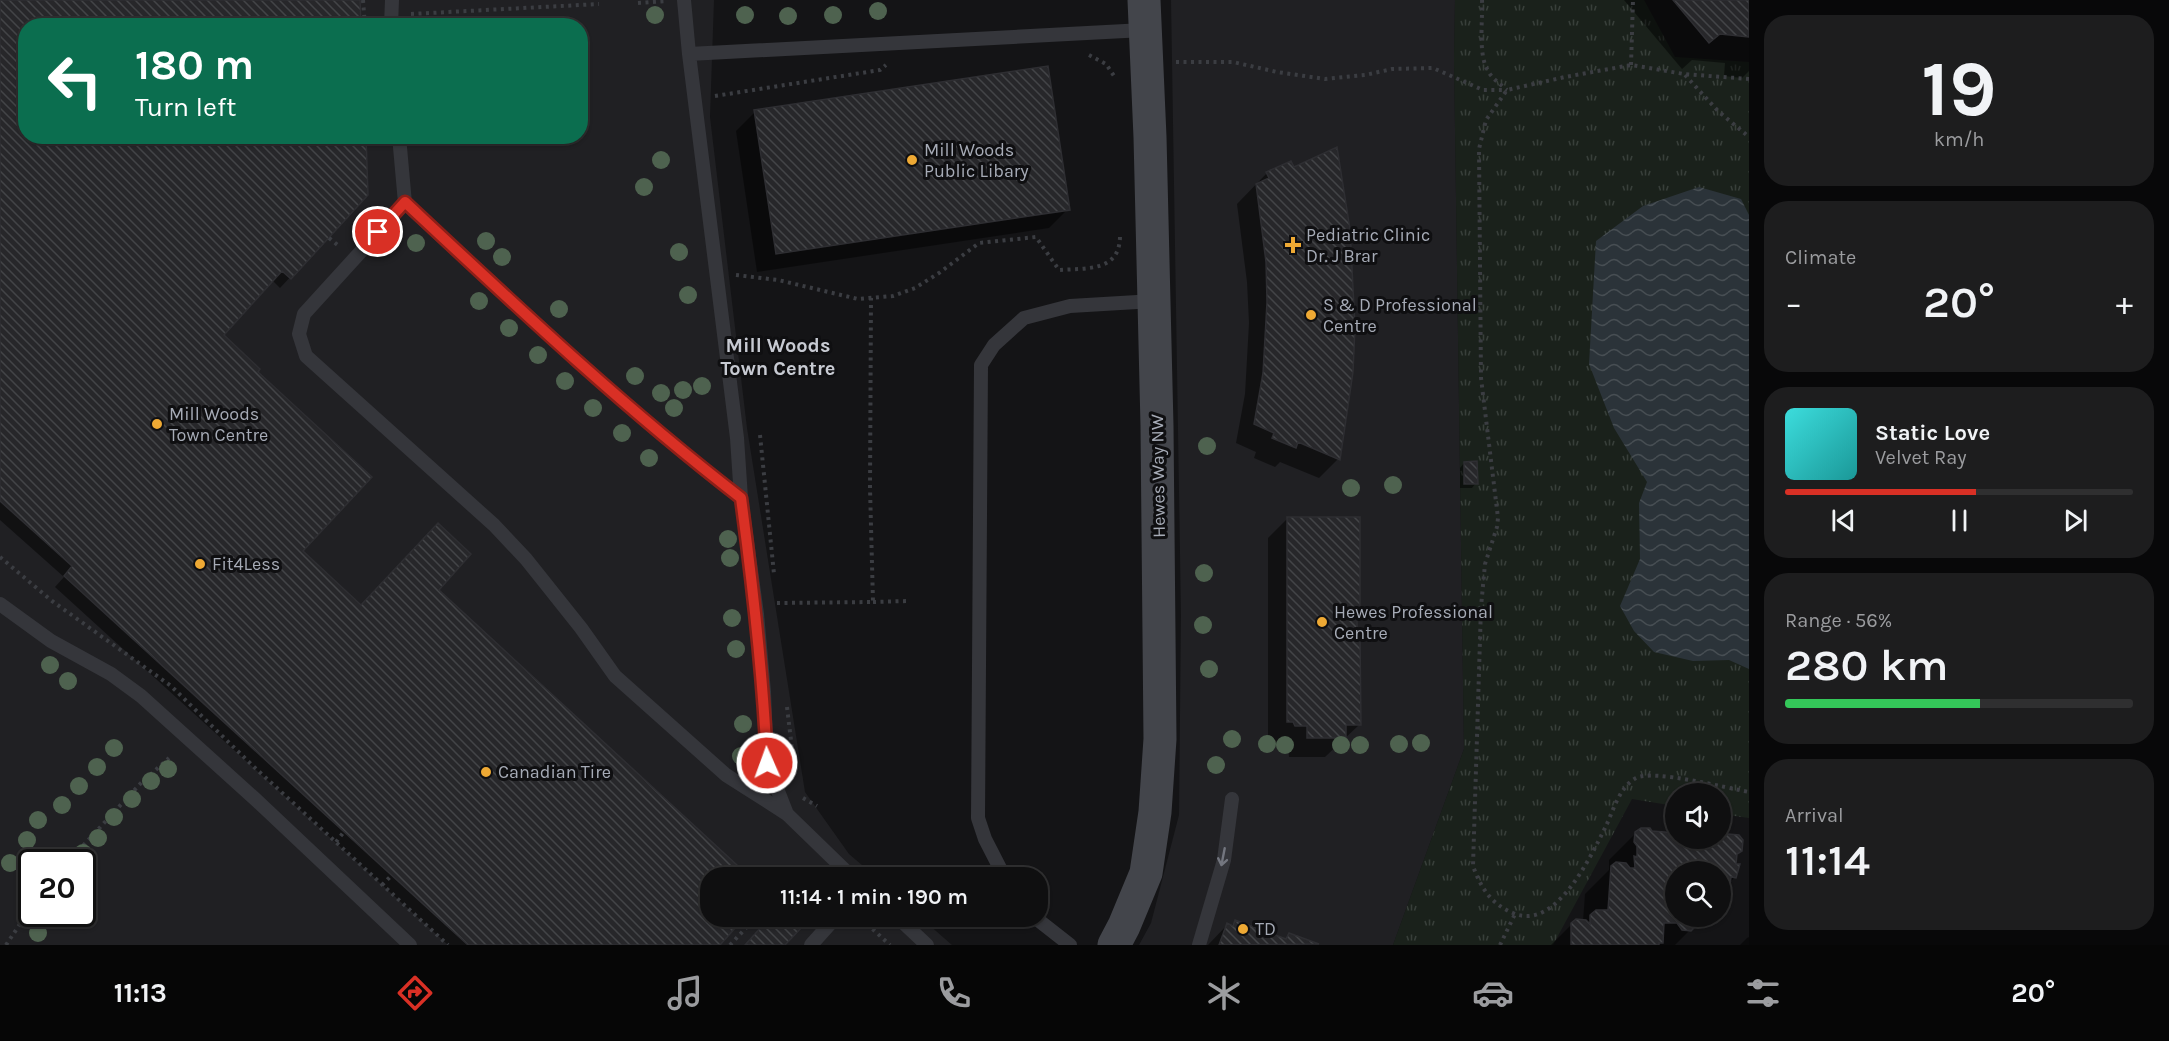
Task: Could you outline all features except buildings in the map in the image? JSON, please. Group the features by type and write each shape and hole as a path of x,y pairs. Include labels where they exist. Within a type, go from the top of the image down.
{"street":[{"name":"Hewes Way NW","path":"1114,945 1146,873 1155,812 1160,739 1160,533 1144,15"}],"lane":[{"path":"391,18 392,0"},
{"path":"684,0 737,438 741,498 757,614 767,763 787,814"},
{"path":"689,54 1144,15"},
{"path":"400,144 405,202 680,452 741,498"},
{"path":"405,202 304,314 299,334 306,356 494,525 526,559 581,628 615,676 726,775 787,814 842,867"},
{"path":"999,867 985,839 978,818 981,365 993,345 1024,318 1070,306 1154,301"},
{"path":"0,604 51,641 111,674 141,696 254,798 410,945"},
{"path":"1199,945 1224,860 1232,800"},
{"path":"811,945 827,927"},
{"path":"908,927 927,945"},
{"path":"1046,927 1070,945"}],"path":[{"path":"363,0 364,18"},
{"path":"1482,0 1483,54 1486,67 1494,79 1507,90"},
{"path":"1631,65 1633,0"},
{"path":"638,3 667,1"},
{"path":"410,14 599,4"},
{"path":"1083,53 1106,64 1118,83"},
{"path":"708,102 713,96 718,95 880,70 889,62"},
{"path":"1170,62 1233,63 1325,79 1365,75 1392,69 1433,68 1483,90 1507,90 1631,65 1684,74 1749,79"},
{"path":"1684,74 1718,111 1749,137"},
{"path":"1507,90 1486,120 1479,149 1481,378 1498,519 1485,564 1481,607 1473,866 1480,885 1490,899 1503,909 1526,916 1544,912 1552,908 1565,894 1584,867 1618,799 1626,786 1636,778 1656,775 1749,792"},
{"path":"734,284 732,275 778,280 858,299 893,296 915,288 979,243 1036,237 1059,270 1097,267 1109,262 1120,245 1120,233"},
{"path":"871,298 870,488 873,602"},
{"path":"759,434 775,582"},
{"path":"776,593 777,603 908,601"},
{"path":"786,696 796,776"},
{"path":"80,849 141,783 169,758"},
{"path":"802,797 818,806"},
{"path":"336,842 343,833"},
{"path":"382,885 390,877"},
{"path":"1500,945 1515,914"},
{"path":"6,945 18,927"},
{"path":"730,945 747,927"},
{"path":"870,927 890,945"}],"shaded area":[{"path":"0,0 714,0 710,117 747,428 805,792 849,854 864,867 700,867 700,927 931,927 952,945 0,945"},
{"path":"1171,0 1455,0 1464,749 1393,945 1139,945 1151,923 1179,815 1181,615"}],"green space":[{"path":"1455,0 1644,0 1675,57 1749,62 1749,818 1731,815 1731,783 1665,783 1665,804 1632,799 1553,945 1393,945 1464,749"}],"water":[{"path":"1699,187 1741,199 1749,215 1749,669 1729,660 1693,661 1654,652 1634,631 1620,606 1640,559 1639,503 1647,482 1614,428 1589,364 1596,241 1643,206"}],"place":[{"name":"Mill Woods Public Libary","path":"912,160"},
{"name":"Pediatric Clinic Dr. J Brar","path":"1293,245"},
{"name":"S & D Professional Centre","path":"1311,315"},
{"name":"Mill Woods Town Centre","path":"157,424"},
{"name":"Fit4Less","path":"200,564"},
{"name":"Hewes Professional Centre","path":"1322,622"},
{"name":"Canadian Tire","path":"486,772"},
{"name":"TD","path":"1243,929"}],"district":[{"name":"Mill Woods Town Centre","path":"778,356"}],"route":[{"path":"378,232 405,202 680,452 741,498 757,614 767,763"}]}
